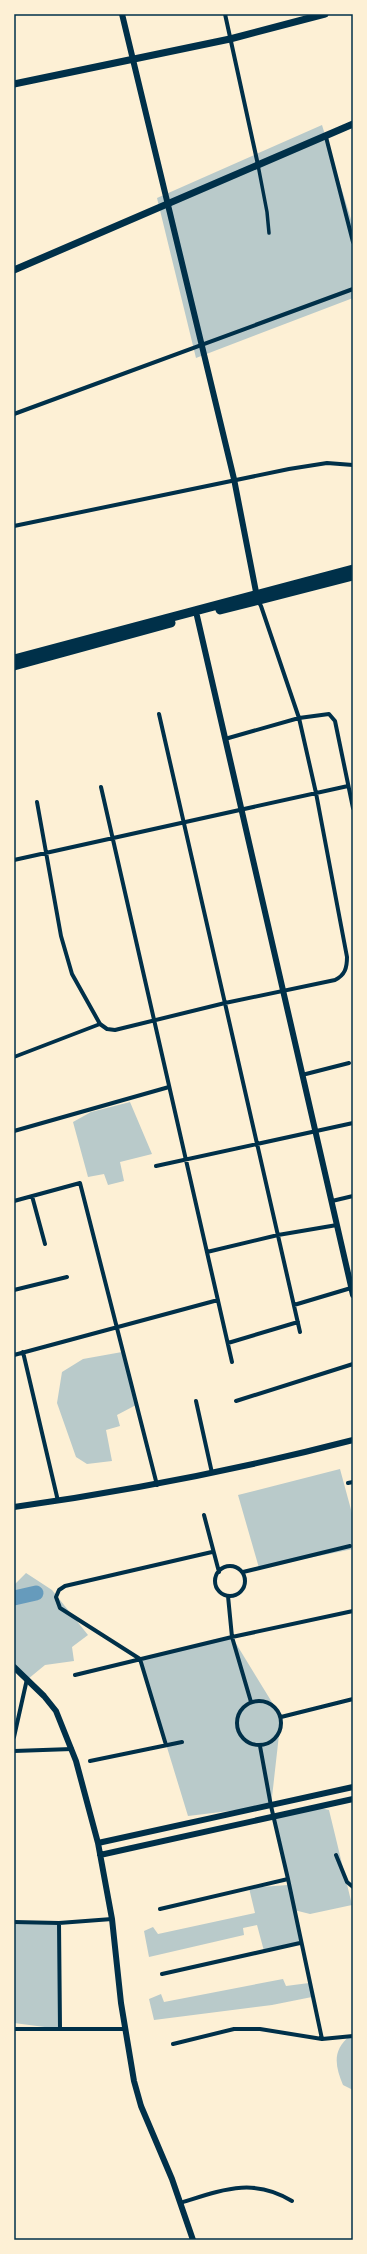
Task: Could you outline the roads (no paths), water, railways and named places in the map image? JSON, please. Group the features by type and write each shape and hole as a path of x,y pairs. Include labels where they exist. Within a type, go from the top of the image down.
{"highway":[{"path":"14,666 197,616 353,569"},
{"path":"14,658 353,576"}],"main road":[{"path":"14,84 230,39 325,14"},
{"path":"14,270 353,124"}],"street":[{"path":"37,802 61,936 72,974 100,1024 115,1030 225,1003 335,980 345,972 347,957 316,793 298,718 257,598 234,480 202,345 166,205 122,14"},
{"path":"225,14 268,212 269,234"},
{"path":"326,136 353,242"},
{"path":"14,414 353,288"},
{"path":"14,526 234,480 327,463 353,465"},
{"path":"197,616 315,1131 337,1225 351,1275 352,1292 294,1305"},
{"path":"225,739 298,718 324,713 332,717 353,808"},
{"path":"159,714 300,1332"},
{"path":"14,860 348,786"},
{"path":"101,787 232,1362"},
{"path":"14,1057 100,1024"},
{"path":"302,1075 349,1063"},
{"path":"14,1131 169,1087"},
{"path":"156,1166 185,1158 353,1123"},
{"path":"14,1201 80,1182 157,1485"},
{"path":"32,1196 45,1244"},
{"path":"332,1201 353,1196"},
{"path":"207,1252 278,1235 337,1225"},
{"path":"14,1290 67,1277"},
{"path":"14,1355 218,1300"},
{"path":"228,1342 298,1322"},
{"path":"23,1352 58,1500"},
{"path":"236,1401 353,1364"},
{"path":"196,1401 212,1473"},
{"path":"14,1507 157,1485 353,1440"},
{"path":"204,1515 212,1552 219,1572 216,1584 218,1590 228,1596 237,1595 244,1589 246,1581 243,1572 236,1567 226,1567 219,1572"},
{"path":"243,1572 350,1546"},
{"path":"166,1745 140,1659 60,1608 56,1597 59,1590 65,1586 212,1552"},
{"path":"228,1596 232,1637 251,1702"},
{"path":"75,1675 232,1637 353,1611"},
{"path":"14,1667 28,1679 56,1711 72,1749 98,1843 112,1919 125,2029 134,2081 141,2106 156,2139 193,2240"},
{"path":"14,1737 28,1679"},
{"path":"280,1717 353,1699"},
{"path":"251,1702 266,1702 277,1710 280,1717 280,1730 277,1736 273,1741 260,1746 247,1742 238,1731 237,1717 240,1711 251,1702"},
{"path":"90,1761 182,1742"},
{"path":"260,1746 273,1816 322,2039"},
{"path":"14,1751 72,1749"},
{"path":"98,1843 353,1787"},
{"path":"100,1855 353,1799"},
{"path":"196,1822 199,1833"},
{"path":"336,1855 347,1882 353,1887"},
{"path":"160,1909 288,1879"},
{"path":"14,1922 59,1923 112,1919"},
{"path":"59,1923 60,2029"},
{"path":"162,1974 300,1943"},
{"path":"14,2030 125,2029"},
{"path":"173,2044 234,2029 260,2029 322,2039 353,2036"},
{"path":"180,2202 225,2190 245,2187 263,2188 277,2192 292,2201"}],"waterway":[{"path":"14,1598 36,1593"}]}
